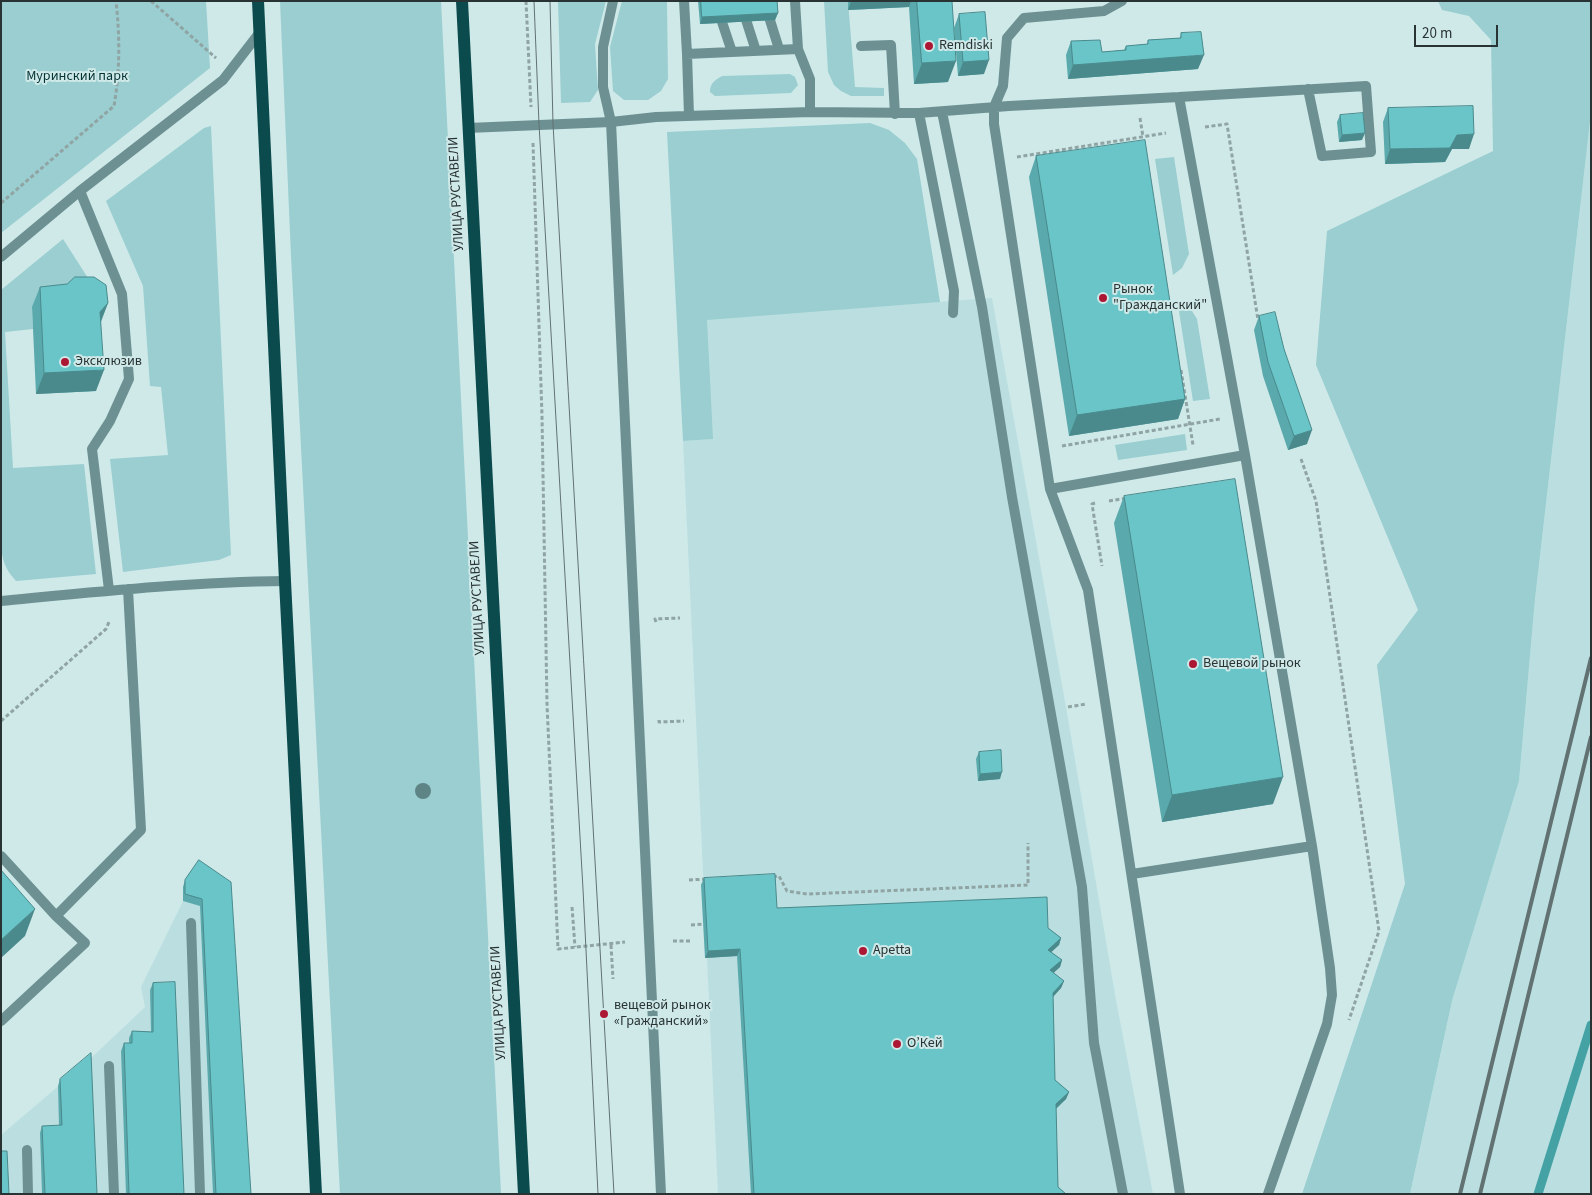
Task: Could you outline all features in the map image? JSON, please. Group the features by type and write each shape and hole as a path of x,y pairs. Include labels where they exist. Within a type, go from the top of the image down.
{"main road":[{"path":"258,1 316,1194"},
{"name":"УЛИЦА РУСТАВЕЛИ","path":"462,1 524,1194"}],"street":[{"path":"613,1 603,46 603,87 611,122 661,1194"},
{"path":"684,1 690,116"},
{"path":"715,1 732,52"},
{"path":"740,1 756,51"},
{"path":"764,1 779,49"},
{"path":"795,1 798,49 810,79 810,112"},
{"path":"1122,1 1104,11 1024,18 1007,38 1003,86 994,107 994,124 1050,489 1088,590 1180,1194"},
{"path":"1,257 80,191 223,80 260,32"},
{"path":"861,46 891,45 895,114"},
{"path":"687,54 798,49"},
{"path":"468,128 611,122 690,116 810,112 919,114 1137,98 1179,97 1308,89 1366,86 1371,152 1322,156 1308,89"},
{"path":"1179,97 1245,455 1312,846 1330,968 1332,995 1327,1024 1268,1194"},
{"path":"942,112 982,307 1012,497 1082,887 1094,1043 1123,1194"},
{"path":"919,114 954,291 953,312"},
{"path":"80,191 122,294 129,379 110,421 92,449 109,590"},
{"path":"1050,489 1245,455"},
{"path":"1,601 109,590 247,581 285,581"},
{"path":"56,916 141,830 128,589"},
{"path":"1132,874 1312,846"},
{"path":"1,856 56,916 85,943 1,1021"},
{"path":"191,923 200,1194"},
{"path":"108,1066 114,1194"},
{"path":"27,1150 28,1194"}],"path":[{"path":"1,203 114,106 119,76 119,25 116,1"},
{"path":"151,1 222,64"},
{"path":"526,1 542,416 547,704 558,949 626,942"},
{"path":"1137,98 1145,146"},
{"path":"1180,366 1196,464"},
{"path":"1062,446 1238,416"},
{"path":"1301,459 1316,501 1379,931 1348,1025"},
{"path":"1103,572 1092,504 1132,497"},
{"path":"656,629 656,619 680,618"},
{"path":"1,721 106,629 110,621"},
{"path":"1051,710 1106,700"},
{"path":"659,712 659,722 684,721"},
{"path":"771,877 780,876 787,891 807,894 1028,885 1028,843"},
{"path":"690,880 708,879"},
{"path":"572,907 575,947"},
{"path":"691,925 704,924"},
{"path":"673,942 692,940"},
{"path":"611,945 613,979"}],"shaded area":[{"path":"1591,113 1591,1194 1410,1194 1452,1001 1519,781 1535,599"},
{"path":"992,298 1066,707 1116,1000 1153,1194 718,1194 683,441 712,439 706,319"},
{"path":"196,867 248,1194 1,1194 1,1135 89,1060 145,1007 141,987 183,901 183,887"}],"green space":[{"name":"Муринский парк","path":"1,1 206,1 210,68 1,233"},
{"path":"280,1 441,1 501,1194 340,1194 291,256"},
{"path":"558,1 606,1 595,44 598,90 590,102 561,103"},
{"path":"622,1 667,1 668,79 661,91 648,100 624,100 613,91 610,47"},
{"path":"824,1 848,1 855,87 884,88 884,96 851,96 834,85 828,72"},
{"path":"1438,1 1591,1 1591,113 1535,599 1519,781 1452,1001 1410,1194 1302,1194 1405,884 1377,665 1418,610 1316,365 1327,231 1493,151 1491,40 1469,16 1442,10"},
{"path":"790,74 795,77 798,85 791,93 715,96 710,92 713,82 722,76"},
{"path":"870,123 889,130 905,143 917,159 940,302 707,320 713,439 683,441 667,132"},
{"path":"211,126 231,555 219,560 123,572 110,459 168,455 161,387 150,386 143,286 106,201 204,128"},
{"path":"1174,157 1189,254 1182,268 1173,275 1155,159"},
{"path":"63,239 95,289 32,307 33,329 5,332 13,468 84,464 96,574 16,581 5,564 1,544 1,290"},
{"path":"1178,305 1192,311 1197,319 1210,399 1193,401"},
{"path":"1185,434 1187,450 1118,460 1115,445"}],"building":[{"path":"701,1 777,1 778,13 702,17"},
{"path":"917,1 952,1 956,61 922,63"},
{"path":"985,12 989,60 963,62 959,14"},
{"path":"1201,32 1204,55 1073,65 1071,41 1100,40 1102,52 1126,50 1126,46 1148,44 1148,40 1181,38 1181,33"},
{"path":"1473,106 1474,134 1457,135 1450,148 1390,149 1388,108"},
{"path":"1363,113 1365,133 1342,135 1340,115"},
{"name":"Рынок \"Гражданский\"","path":"1145,140 1185,399 1077,415 1036,156"},
{"name":"Эксклюзив","path":"75,277 94,277 106,285 108,303 100,312 104,370 44,373 40,287 67,284"},
{"path":"1275,312 1284,349 1312,430 1294,436 1268,362 1259,316"},
{"name":"Вещевой рынок","path":"1235,479 1283,777 1172,795 1124,496"},
{"path":"1001,750 1002,772 980,774 979,752"},
{"path":"199,860 231,882 251,1194 216,1194 202,899 185,894 185,880"},
{"path":"1,870 35,909 1,940"},
{"name":"О’Кей","path":"775,874 777,908 1047,897 1048,928 1061,938 1048,950 1062,960 1050,970 1064,981 1053,993 1055,1080 1069,1092 1056,1104 1058,1187 1066,1194 754,1194 740,949 708,951 704,878"},
{"path":"175,982 184,1194 129,1194 124,1043 132,1043 132,1031 153,1032 153,983"},
{"path":"91,1053 97,1194 45,1194 42,1126 62,1125 60,1079"},
{"path":"1,1151 7,1151 9,1194 1,1194"}],"waterway":[{"path":"1538,1194 1591,1025"}],"tram line":[{"path":"534,1 539,124 583,889 598,1194"},
{"path":"550,1 553,124 614,1194"}],"railway":[{"path":"1460,1194 1591,658"},
{"path":"1480,1194 1591,737"}],"place":[{"name":"Remdiski","path":"929,46"},
{"name":"Рынок \"Гражданский\"","path":"1103,298"},
{"name":"Эксклюзив","path":"65,362"},
{"name":"Вещевой рынок","path":"1193,664"},
{"name":"Apetta","path":"863,951"},
{"name":"вещевой рынок «Гражданский»","path":"604,1014"},
{"name":"О’Кей","path":"897,1044"}]}
